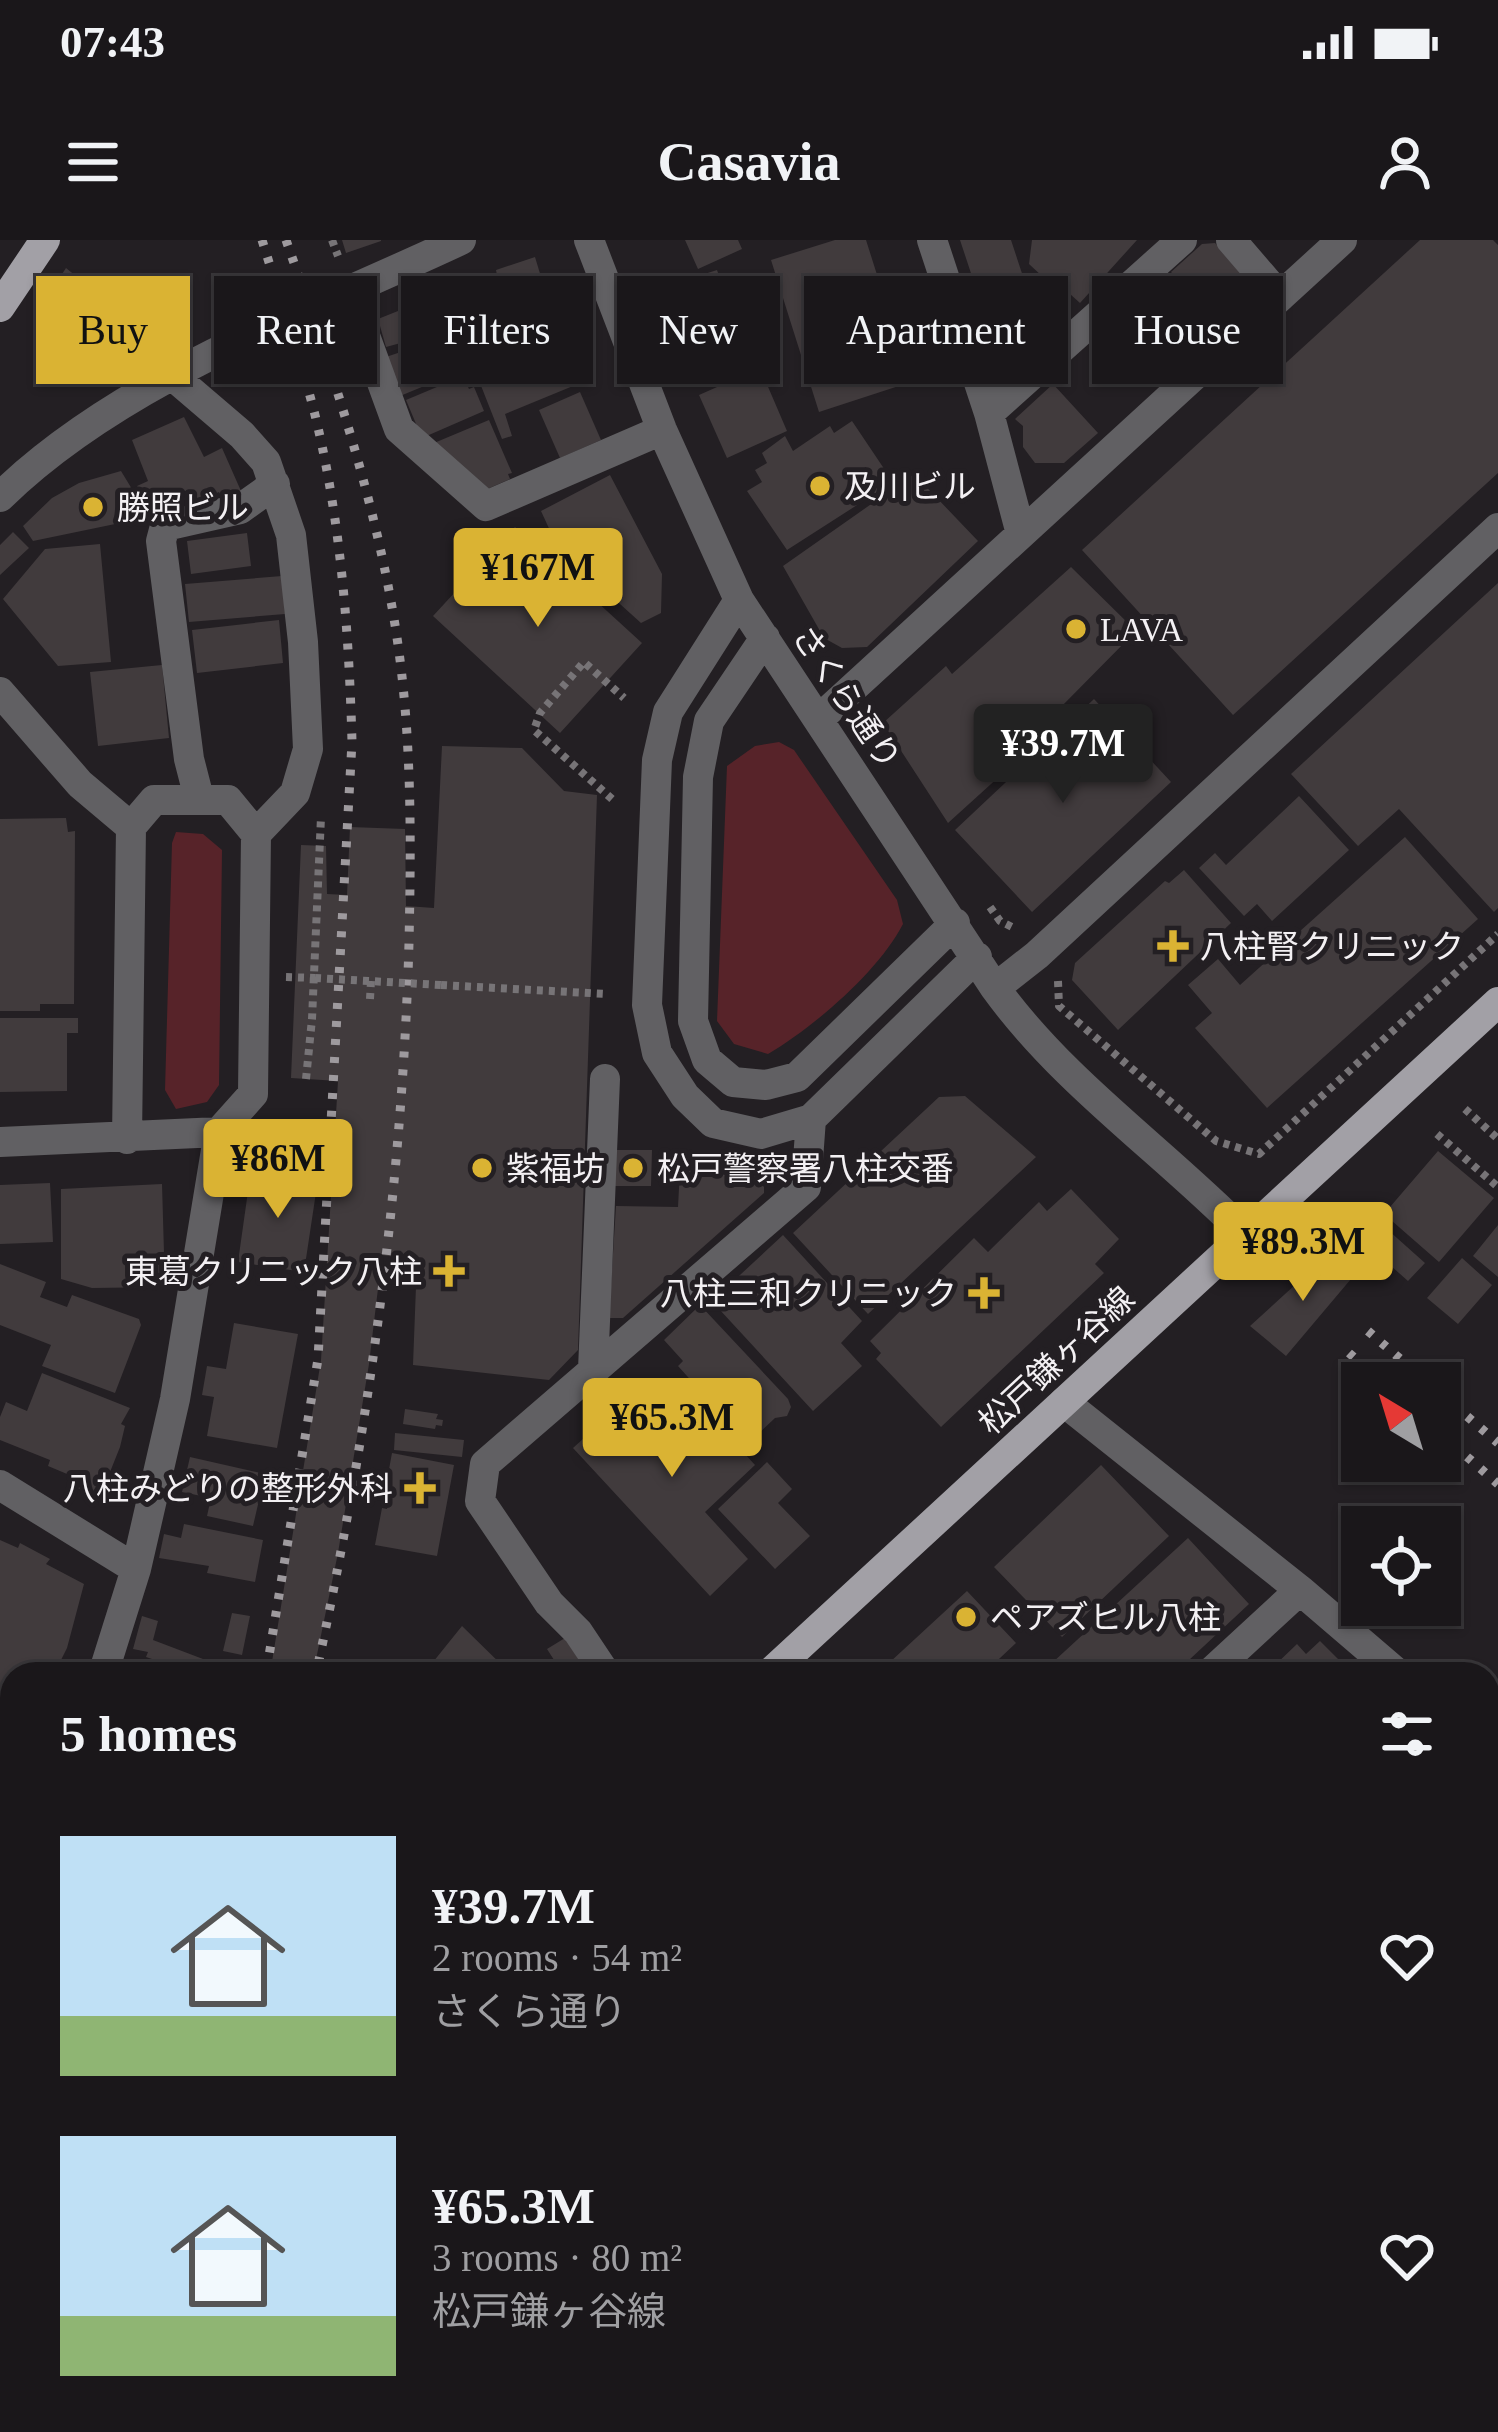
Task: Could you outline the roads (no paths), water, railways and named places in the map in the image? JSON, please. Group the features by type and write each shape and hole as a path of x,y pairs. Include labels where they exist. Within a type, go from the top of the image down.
{"main road":[{"path":"0,307 45,240"},
{"name":"松戸鎌ヶ谷線","path":"783,1662 1498,1002"}],"street":[{"path":"377,279 461,240"},
{"name":"さくら通り","path":"589,240 662,430 739,600 1028,1033 1244,1233"},
{"path":"932,240 989,413 1021,533"},
{"path":"989,413 1182,240"},
{"path":"1231,240 1262,276"},
{"path":"1283,294 1342,240"},
{"path":"377,368 399,430 486,506 662,430"},
{"path":"0,496 85,427 159,384"},
{"path":"182,384 266,462 291,535 308,749 296,793 256,834"},
{"path":"819,719 1185,384"},
{"path":"199,798 189,759 161,541 164,526 240,509 275,484"},
{"path":"995,988 1071,924 1498,528"},
{"path":"739,600 668,712 657,760 647,1005 658,1053 685,1096 713,1123 761,1134 811,1119 977,957"},
{"path":"765,638 710,721 698,777 693,1021 707,1060 734,1082 766,1085 797,1077 956,923"},
{"path":"0,692 80,784 131,827"},
{"path":"107,1662 136,1569 176,1399 219,1132 253,1094 256,834 228,800 154,800 131,827 127,1139"},
{"path":"592,1370 605,1079"},
{"path":"598,1662 578,1632 549,1603 480,1502 485,1464 806,1187 811,1119"},
{"path":"0,1142 219,1132"},
{"path":"1064,1402 1384,1662"},
{"path":"0,1485 136,1569"},
{"path":"1222,1662 1300,1590"}],"railway":[{"path":"262,240 324,455 346,619 352,742 318,1359 268,1662"},
{"path":"286,240 337,392 380,547 399,652 410,798 405,1035 390,1219 366,1402 319,1662"},
{"path":"1368,1331 1404,1362"},
{"path":"1349,1353 1359,1362"},
{"path":"1461,1411 1498,1443"},
{"path":"1461,1451 1498,1484"}],"place":[{"name":"及川ビル","path":"820,486"},
{"name":"勝照ビル","path":"93,507"},
{"name":"LAVA","path":"1076,629"},
{"name":"八柱腎クリニック","path":"1173,946"},
{"name":"紫福坊","path":"482,1168"},
{"name":"松戸警察署八柱交番","path":"633,1168"},
{"name":"東葛クリニック八柱","path":"449,1271"},
{"name":"八柱三和クリニック","path":"984,1293"},
{"name":"八柱みどりの整形外科","path":"420,1488"},
{"name":"ペアズヒル八柱","path":"966,1617"}]}
